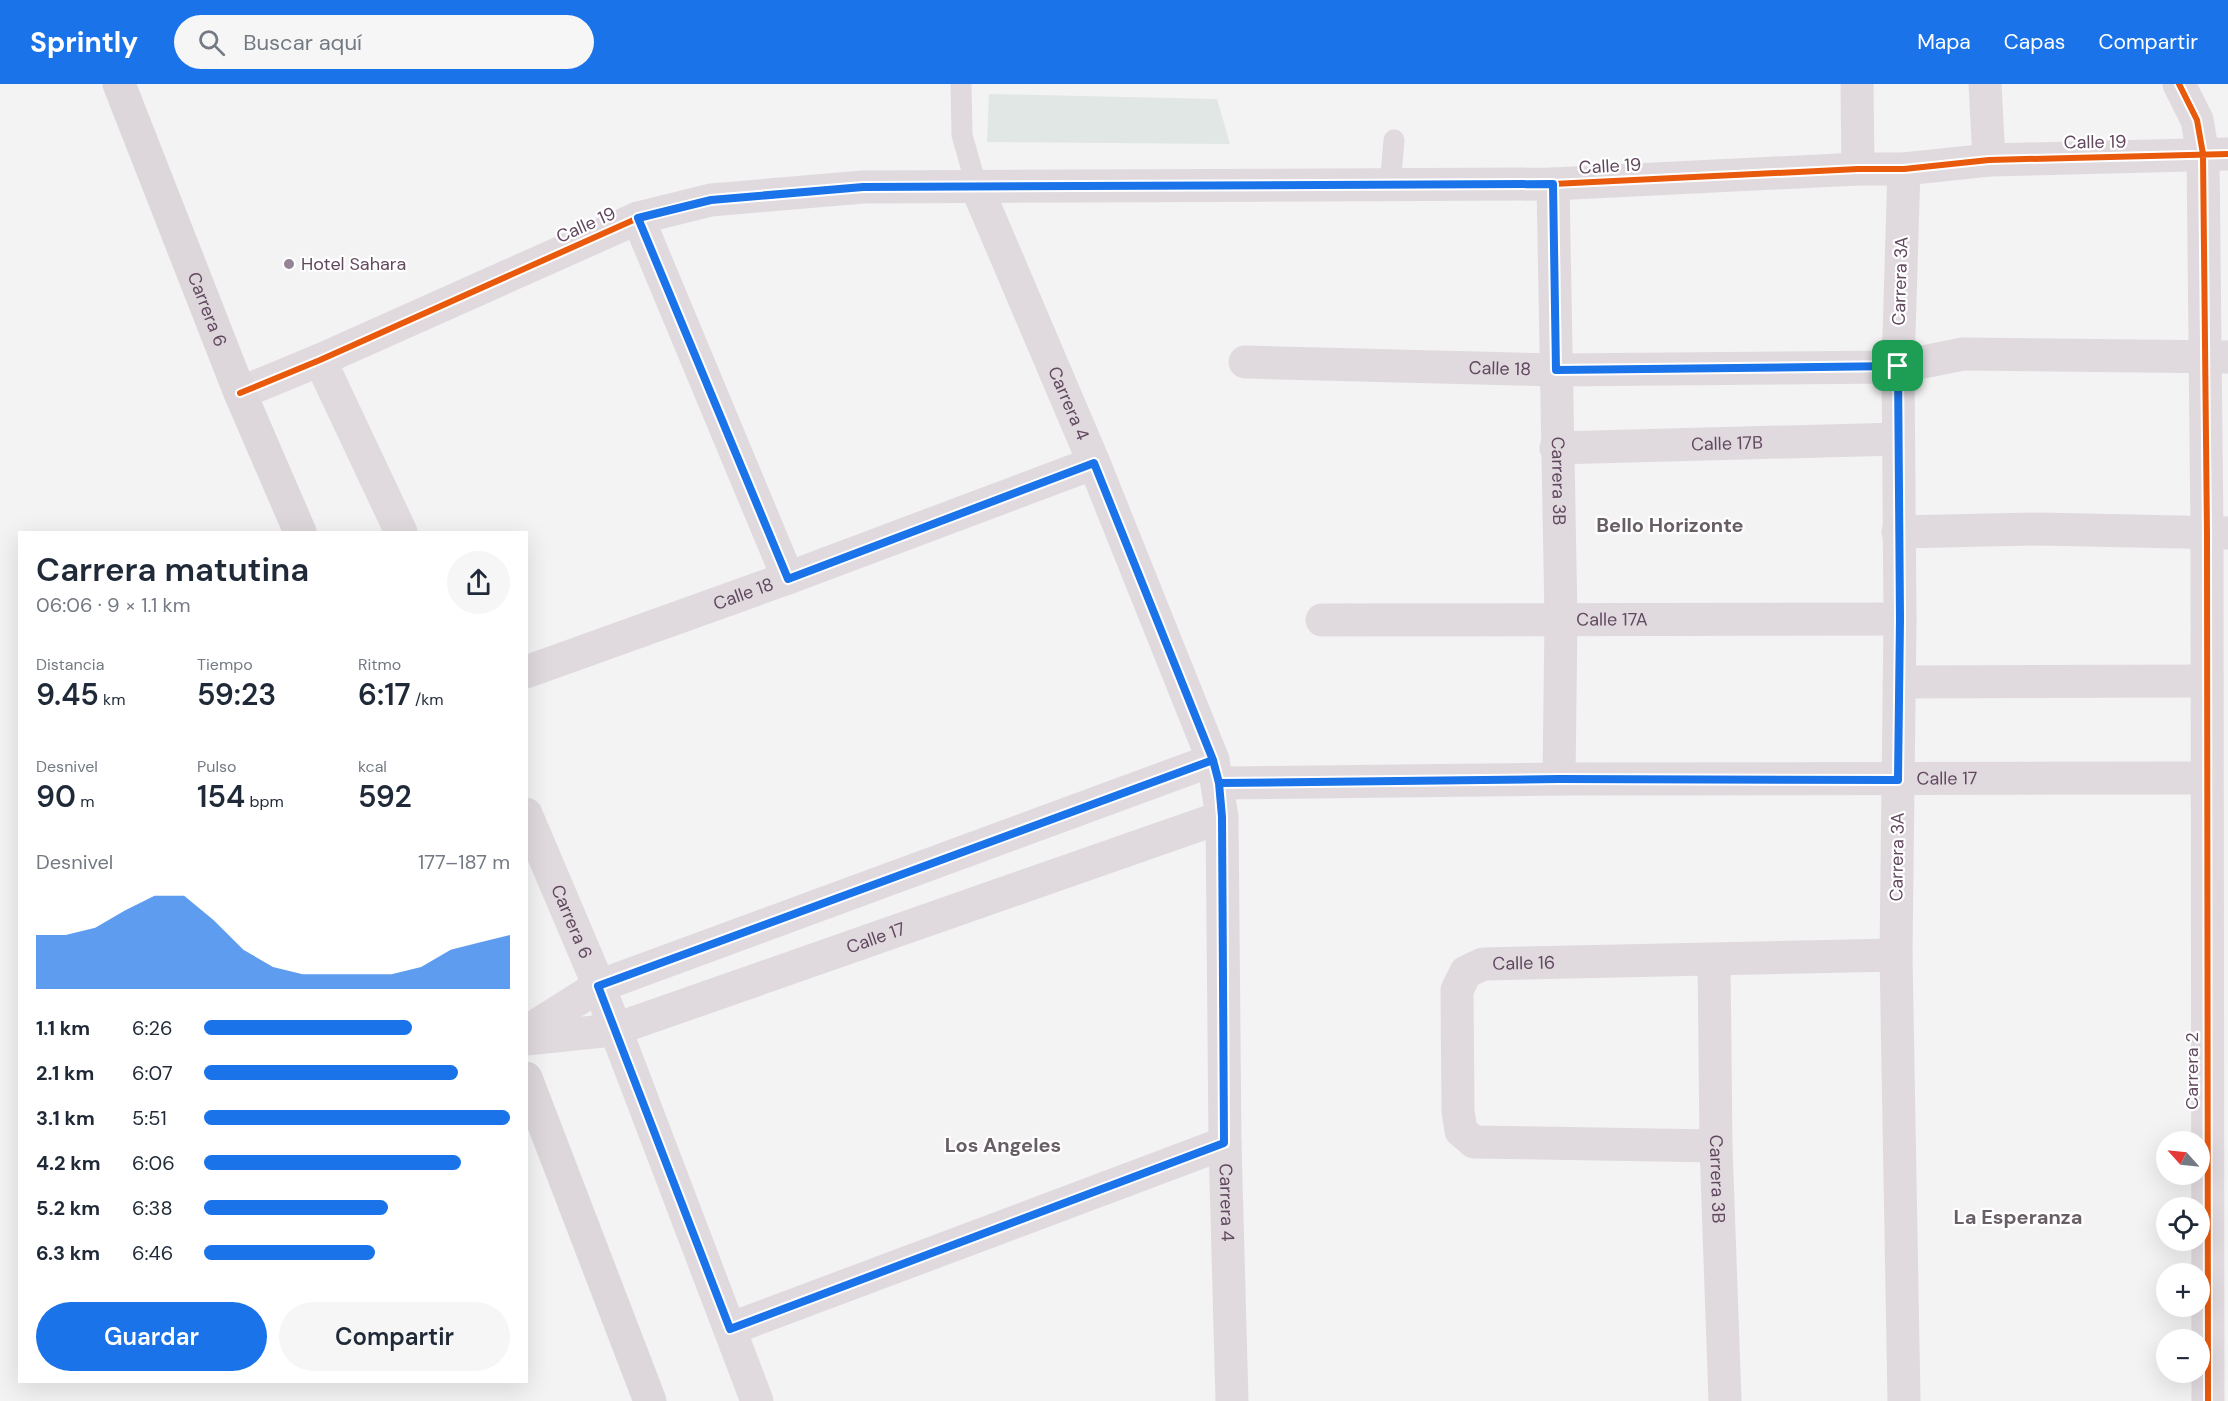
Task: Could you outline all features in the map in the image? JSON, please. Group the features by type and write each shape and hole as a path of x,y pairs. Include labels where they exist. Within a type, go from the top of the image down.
{"street":[{"name":"Carrera 6","path":"119,84 240,393 300,531"},
{"path":"1857,84 1858,169"},
{"path":"1985,84 1989,160"},
{"name":"Carrera 2","path":"2179,84 2216,154 2218,533 2207,681 2206,778 2208,1401"},
{"name":"Calle 19","path":"240,393 320,360 638,218 723,199 863,187 1553,184 1858,169 1904,169 1989,160 2216,154"},
{"name":"Carrera 3A","path":"1904,169 1898,366 1900,619 1896,955 1904,1401"},
{"name":"Carrera 3B","path":"1553,184 1556,448 1561,620 1559,779"},
{"name":"Carrera 4","path":"977,188 1094,463 1216,772 1222,817 1224,1143 1232,1401"},
{"path":"638,218 788,579"},
{"name":"Calle 18","path":"1245,362 1556,370 1898,366 1963,354 2217,357"},
{"path":"320,360 400,531"},
{"name":"Calle 17B","path":"1556,448 1898,439"},
{"name":"Calle 18","path":"528,671 788,579 1094,463"},
{"path":"1898,532 2039,529 2218,533"},
{"name":"Calle 17A","path":"1322,620 1900,619"},
{"path":"1899,682 2207,681"},
{"name":"Calle 17","path":"528,1031 598,986 1216,772 1559,779 2206,778"},
{"name":"Calle 17","path":"528,1039 613,1030 1222,817"},
{"name":"Carrera 6","path":"528,819 598,986 613,1030 758,1401"},
{"name":"Calle 16","path":"1716,1146 1474,1142 1461,1131 1458,1111 1457,990 1466,972 1482,964 1896,955"},
{"name":"Carrera 3B","path":"1714,958 1716,1146 1725,1401"},
{"path":"528,1083 650,1401"},
{"path":"730,1329 1224,1143"}],"lane":[{"path":"961,84 962,135 977,188"},
{"path":"1390,186 1394,140"}],"shaded area":[{"path":"989,94 1217,99 1230,144 987,142"}],"cycle path":[{"path":"2179,84 2197,120 2203,154 2207,533 2208,1401"},
{"path":"240,393 320,360 638,218 711,200 863,187 1553,184 1858,169 1904,169 1989,160 2228,154"}],"place":[{"name":"Hotel Sahara","path":"289,264"}],"district":[{"name":"Bello Horizonte","path":"1670,525"},
{"name":"Los Angeles","path":"1003,1145"},
{"name":"La Esperanza","path":"2018,1217"}],"route":[{"path":"1898,366 1556,370 1553,184 863,187 711,200 638,218 788,579 1094,463 1213,760 1219,783 1222,817 1224,1143 730,1329 613,1030 598,986 1213,760 1219,783 1559,779 1898,780 1900,619 1898,366"}]}
